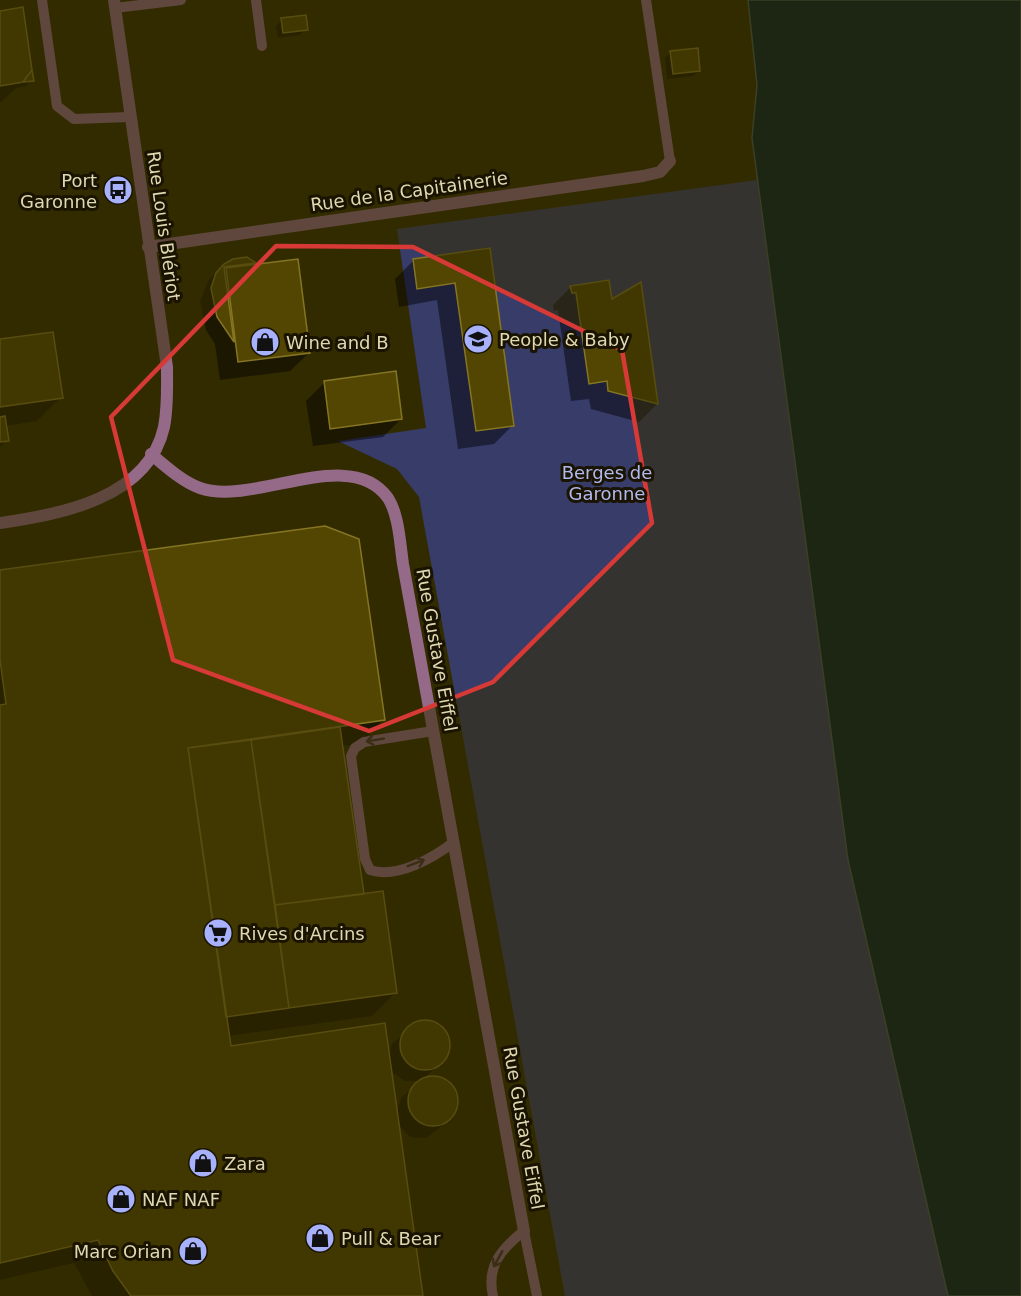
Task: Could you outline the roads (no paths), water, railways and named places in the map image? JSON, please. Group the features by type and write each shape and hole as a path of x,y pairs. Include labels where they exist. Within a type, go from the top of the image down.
{"street":[{"name":"Rue Louis Blériot","path":"115,4 167,367 168,400 164,429 151,454"},
{"name":"Rue de la Capitainerie","path":"148,247 643,176 660,172 670,161"},
{"path":"0,523 80,508 116,490 137,472 151,454"},
{"name":"Rue Gustave Eiffel","path":"151,454 199,488 216,491 233,491 330,476 357,476 379,487 393,510 524,1231"}],"lane":[{"path":"42,0 57,106 74,120 130,117"},
{"path":"115,4 181,0"},
{"path":"256,0 262,46"},
{"path":"646,0 670,161"},
{"path":"433,731 364,742 355,747 351,756 365,859 370,870 378,872 402,869 433,856 454,842"},
{"path":"492,1296 492,1269 500,1252 524,1231 537,1296"}],"place":[{"name":"Port Garonne","path":"118,190"},
{"name":"People & Baby","path":"478,339"},
{"name":"Wine and B","path":"265,342"},
{"name":"Rives d'Arcins","path":"218,933"},
{"name":"Zara","path":"203,1163"},
{"name":"NAF NAF","path":"121,1199"},
{"name":"Pull & Bear","path":"320,1238"},
{"name":"Marc Orian","path":"193,1251"}],"park label":[{"name":"Berges de Garonne","path":"607,482"}]}
